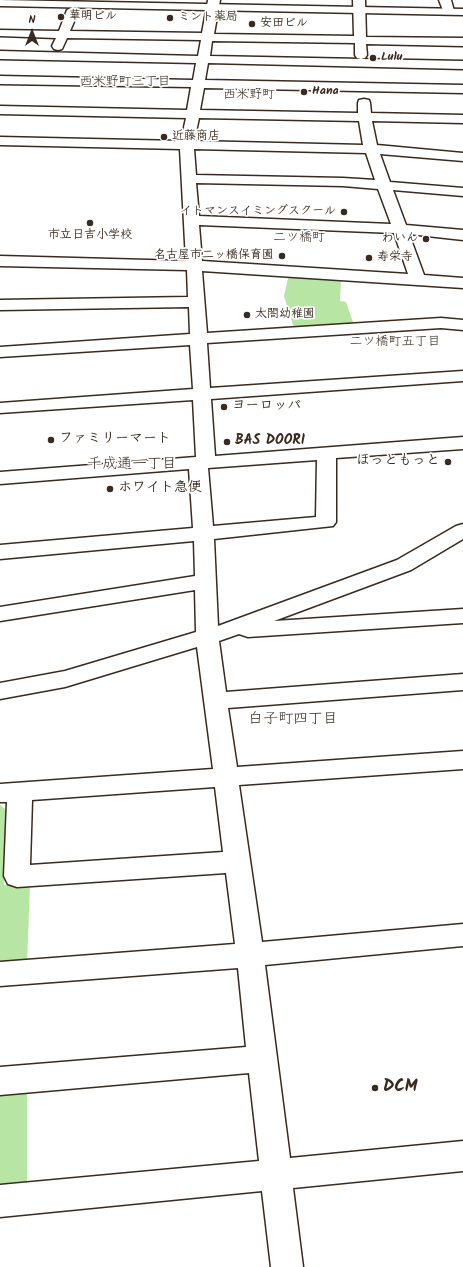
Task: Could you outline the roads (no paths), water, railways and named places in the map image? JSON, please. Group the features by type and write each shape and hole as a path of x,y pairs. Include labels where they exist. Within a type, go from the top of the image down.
{"street":[{"path":"445,0 448,11"},
{"path":"0,3 359,8 463,12"},
{"path":"0,8 113,3 213,7"},
{"path":"26,131 54,56 76,5"},
{"path":"213,7 187,145 202,394 205,581 216,634 216,701 225,778 250,955 287,1267"},
{"path":"359,8 463,16"},
{"path":"359,8 365,118 371,149 418,279"},
{"path":"0,33 463,42"},
{"path":"0,55 463,65"},
{"path":"0,80 463,89"},
{"path":"0,110 463,119"},
{"path":"0,141 26,131 187,145 371,149 463,157"},
{"path":"189,179 343,182 463,192"},
{"path":"191,220 400,229 463,235"},
{"path":"0,261 194,265 463,283"},
{"path":"0,305 196,302"},
{"path":"0,352 441,323 463,325"},
{"path":"0,408 463,376"},
{"path":"0,478 463,443"},
{"path":"0,552 326,522 327,453"},
{"path":"0,691 65,679 216,634 404,565 463,530"},
{"path":"0,614 205,581"},
{"path":"216,634 463,616"},
{"path":"216,701 463,682"},
{"path":"237,862 17,876 10,792 463,760"},
{"path":"0,974 250,955 463,935"},
{"path":"0,1081 262,1059"},
{"path":"0,1201 463,1156"}],"place":[{"name":"華明ビル","path":"61,17"},
{"name":"ミント薬局","path":"170,18"},
{"name":"安田ビル","path":"252,24"},
{"name":"Lulu","path":"373,58"},
{"name":"Hana","path":"304,92"},
{"name":"近藤商店","path":"164,137"},
{"name":"イトマンスイミングスクール","path":"344,212"},
{"name":"市立日吉小学校","path":"90,223"},
{"name":"わいん","path":"426,239"},
{"name":"名古屋市二ッ橋保育園","path":"282,256"},
{"name":"寿栄寺","path":"369,258"},
{"name":"太閤幼稚園","path":"247,315"},
{"name":"ヨーロッパ","path":"224,407"},
{"name":"ファミリーマート","path":"51,440"},
{"name":"BAS DOORI","path":"227,442"},
{"name":"ほっともっと","path":"448,462"},
{"name":"ホワイト急便","path":"110,489"},
{"name":"DCM","path":"375,1088"}],"district":[{"name":"西米野町三丁目","path":"125,83"},
{"name":"西米野町","path":"249,96"},
{"name":"二ツ橋町","path":"299,239"},
{"name":"二ツ橋町五丁目","path":"395,343"},
{"name":"千成通一丁目","path":"132,465"},
{"name":"白子町四丁目","path":"293,720"}]}
